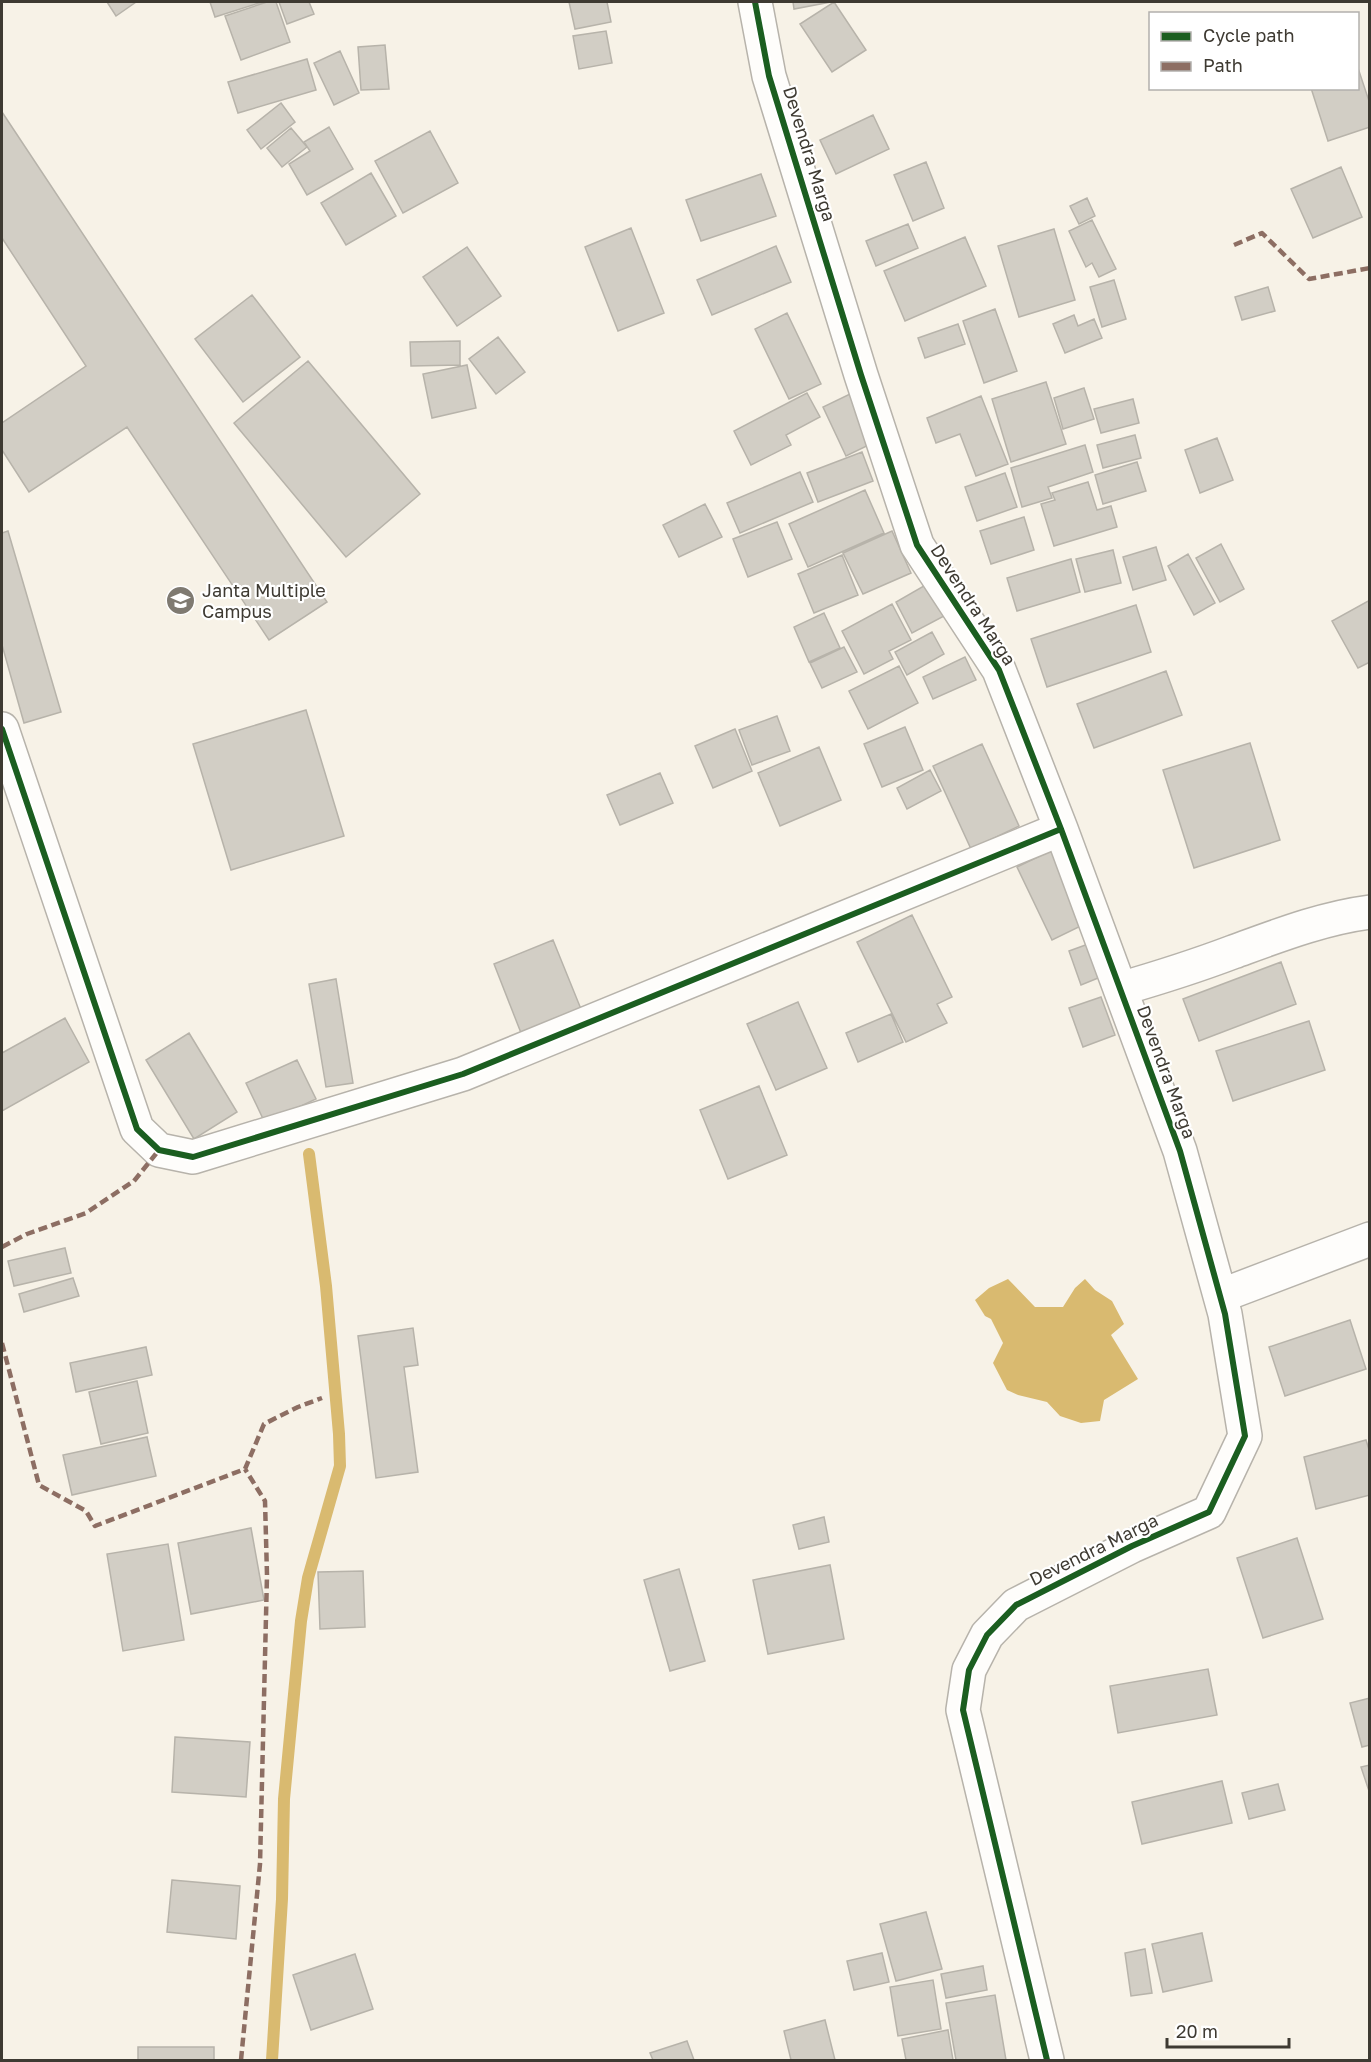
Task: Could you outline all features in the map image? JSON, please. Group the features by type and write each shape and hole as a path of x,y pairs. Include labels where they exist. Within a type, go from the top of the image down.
{"street":[{"name":"Devendra Marga","path":"754,2 769,76 861,375 917,544 999,670 1061,829 1180,1151 1220,1296 1245,1436 1209,1512 1132,1546 1016,1605 987,1635 969,1670 963,1710 1045,2060"},
{"path":"2,729 136,1129 159,1150 194,1157 463,1074 1061,829"},
{"path":"1120,990 1171,975 1288,932 1351,914 1370,912"},
{"path":"1220,1296 1370,1239"}],"shaded area":[{"path":"1008,1279 1035,1307 1063,1307 1075,1288 1085,1279 1095,1290 1112,1301 1124,1324 1111,1335 1138,1379 1104,1400 1100,1421 1081,1423 1060,1416 1047,1402 1007,1390 993,1363 1003,1343 991,1319 985,1316 975,1300 989,1288"}],"building":[{"path":"107,2 136,2 116,16"},
{"path":"210,2 262,2 215,17"},
{"path":"267,2 276,2 290,42 241,60 225,16"},
{"path":"279,2 309,2 314,14 287,24"},
{"path":"569,2 607,2 611,22 575,29"},
{"path":"793,2 831,2 794,9"},
{"path":"834,2 866,50 832,72 800,24"},
{"path":"606,31 612,63 579,69 573,36"},
{"path":"385,45 389,89 361,90 358,47"},
{"path":"340,51 359,93 334,105 314,63"},
{"path":"307,59 316,90 238,113 228,82"},
{"path":"1359,71 1370,104 1370,127 1328,141 1312,90 1359,90"},
{"path":"281,103 295,122 261,149 247,130"},
{"path":"2,112 327,602 269,640 127,427 29,492 2,450 2,423 86,366 2,238"},
{"path":"873,115 889,149 836,174 820,140"},
{"path":"329,127 353,169 307,195 289,164 310,151 304,142"},
{"path":"291,128 307,147 282,167 267,148"},
{"path":"430,131 458,183 403,213 375,161"},
{"path":"926,162 944,208 913,221 894,175"},
{"path":"1341,167 1362,217 1313,238 1291,189"},
{"path":"371,173 396,216 346,245 321,203"},
{"path":"761,174 776,216 701,241 686,200"},
{"path":"1087,198 1095,216 1079,224 1070,206"},
{"path":"1092,220 1116,269 1099,277 1092,263 1086,267 1069,231"},
{"path":"908,224 918,248 876,266 866,241"},
{"path":"631,228 664,313 618,331 585,247"},
{"path":"1054,229 1075,300 1019,317 998,246"},
{"path":"965,237 986,286 905,321 884,271"},
{"path":"776,246 791,282 712,315 697,280"},
{"path":"467,247 501,296 457,326 423,277"},
{"path":"1114,280 1126,319 1102,327 1090,287"},
{"path":"1268,287 1275,311 1242,320 1235,297"},
{"path":"252,295 300,357 243,402 195,339"},
{"path":"995,309 1017,371 984,383 963,321"},
{"path":"787,313 821,384 789,399 755,329"},
{"path":"1074,315 1078,326 1094,319 1102,338 1065,353 1053,324"},
{"path":"958,324 965,344 925,358 918,338"},
{"path":"498,337 525,372 496,394 469,359"},
{"path":"460,341 460,365 411,366 410,342"},
{"path":"308,361 420,494 346,557 234,423"},
{"path":"467,365 476,408 432,418 423,374"},
{"path":"1046,382 1066,444 1011,462 992,399"},
{"path":"1084,388 1094,419 1063,429 1054,398"},
{"path":"807,393 820,417 786,435 791,445 751,465 734,431"},
{"path":"850,394 873,443 846,456 823,407"},
{"path":"981,396 1008,464 976,476 960,434 936,443 927,418"},
{"path":"1133,399 1139,423 1101,433 1094,409"},
{"path":"1135,435 1141,458 1103,468 1097,445"},
{"path":"1217,438 1233,480 1200,493 1185,450"},
{"path":"1085,445 1093,472 1048,487 1052,498 1022,507 1011,468"},
{"path":"862,452 873,481 818,502 807,473"},
{"path":"1137,462 1146,491 1103,504 1095,475"},
{"path":"800,472 813,502 740,533 727,503"},
{"path":"1005,473 1017,507 977,521 965,487"},
{"path":"1088,482 1097,510 1111,506 1117,527 1054,546 1041,504 1055,500 1052,493"},
{"path":"865,490 884,533 808,567 789,524"},
{"path":"705,504 722,537 679,557 663,525"},
{"path":"1024,517 1034,550 991,564 980,531"},
{"path":"777,522 792,559 748,577 733,539"},
{"path":"8,531 61,712 24,723 2,645 2,533"},
{"path":"892,531 911,573 863,594 843,553"},
{"path":"1221,544 1244,589 1220,602 1196,558"},
{"path":"1156,547 1166,580 1133,590 1123,557"},
{"path":"1113,550 1121,583 1085,592 1076,559"},
{"path":"1188,554 1215,603 1194,615 1168,566"},
{"path":"842,555 858,595 814,613 798,574"},
{"path":"1071,559 1080,592 1017,611 1007,578"},
{"path":"929,583 946,615 912,633 896,602"},
{"path":"1370,600 1370,662 1358,668 1332,621"},
{"path":"892,604 911,640 889,651 893,659 864,674 842,631"},
{"path":"1136,605 1151,652 1047,687 1031,639"},
{"path":"824,613 840,648 809,662 794,627"},
{"path":"932,632 944,654 907,675 895,652"},
{"path":"844,647 857,672 822,688 810,663"},
{"path":"965,657 976,680 933,699 923,677"},
{"path":"899,666 918,703 868,729 849,691"},
{"path":"1166,671 1182,715 1094,748 1077,704"},
{"path":"306,710 344,836 231,870 193,744"},
{"path":"777,716 790,751 752,765 739,730"},
{"path":"905,727 923,770 882,787 864,744"},
{"path":"735,729 752,771 713,788 695,746"},
{"path":"1250,743 1280,840 1194,868 1163,770"},
{"path":"982,744 1019,826 971,849 933,766"},
{"path":"819,747 841,800 780,826 758,773"},
{"path":"930,770 941,791 907,809 897,788"},
{"path":"660,773 673,803 620,825 607,795"},
{"path":"1052,850 1087,923 1052,940 1017,867"},
{"path":"912,915 952,997 937,1004 947,1023 906,1042 857,942"},
{"path":"553,940 583,1014 523,1038 494,964"},
{"path":"1091,943 1103,976 1081,985 1069,951"},
{"path":"1281,962 1296,1004 1199,1041 1183,999"},
{"path":"336,979 353,1083 326,1087 309,984"},
{"path":"1101,997 1115,1035 1083,1047 1069,1008"},
{"path":"798,1002 827,1068 776,1090 747,1024"},
{"path":"891,1014 903,1042 858,1062 846,1033"},
{"path":"65,1018 89,1062 2,1111 2,1053"},
{"path":"1309,1021 1325,1070 1233,1101 1216,1051"},
{"path":"189,1033 237,1112 194,1139 146,1060"},
{"path":"297,1060 316,1099 265,1123 246,1083"},
{"path":"759,1086 787,1155 728,1179 700,1110"},
{"path":"65,1248 71,1273 14,1286 8,1261"},
{"path":"73,1278 79,1296 24,1312 19,1294"},
{"path":"1350,1320 1366,1369 1285,1396 1269,1347"},
{"path":"413,1328 418,1365 404,1367 418,1472 376,1478 358,1336"},
{"path":"146,1347 152,1375 76,1392 70,1363"},
{"path":"137,1381 148,1433 101,1444 89,1392"},
{"path":"147,1437 156,1476 72,1495 63,1455"},
{"path":"1366,1440 1370,1453 1370,1495 1316,1509 1304,1457"},
{"path":"824,1517 829,1542 799,1549 793,1525"},
{"path":"251,1528 264,1600 191,1614 178,1543"},
{"path":"1297,1538 1323,1619 1263,1638 1237,1558"},
{"path":"168,1544 184,1640 123,1651 107,1554"},
{"path":"830,1565 844,1639 768,1654 753,1580"},
{"path":"679,1569 705,1661 670,1671 644,1580"},
{"path":"363,1571 365,1627 320,1629 318,1572"},
{"path":"1208,1669 1217,1715 1118,1733 1110,1686"},
{"path":"1370,1698 1370,1745 1362,1747 1350,1703"},
{"path":"175,1737 250,1742 246,1797 172,1792"},
{"path":"1370,1765 1370,1794 1361,1767"},
{"path":"1222,1781 1232,1823 1142,1844 1132,1802"},
{"path":"1278,1784 1285,1810 1249,1819 1242,1793"},
{"path":"172,1880 240,1886 236,1939 167,1932"},
{"path":"926,1912 942,1969 896,1981 880,1924"},
{"path":"1202,1933 1212,1981 1163,1992 1152,1944"},
{"path":"1145,1949 1152,1993 1131,1996 1125,1953"},
{"path":"882,1953 889,1982 854,1990 847,1961"},
{"path":"355,1954 373,2009 311,2030 293,1975"},
{"path":"983,1966 987,1990 946,1998 941,1974"},
{"path":"933,1980 941,2029 898,2036 890,1987"},
{"path":"995,1995 1006,2060 956,2060 946,2003"},
{"path":"825,2020 835,2060 791,2060 784,2031"},
{"path":"948,2030 953,2060 906,2060 902,2039"},
{"path":"687,2041 694,2060 653,2060 650,2053"},
{"path":"138,2047 214,2047 214,2060 138,2060"}],"waterway":[{"path":"272,2060 282,1899 284,1799 301,1621 308,1578 340,1466 326,1286 309,1154"}],"marked path":[{"path":"1234,245 1262,233 1309,279 1370,268"},
{"path":"2,1247 27,1234 86,1213 134,1181 159,1150"},
{"path":"2,1343 39,1485 86,1511 95,1526 245,1469 264,1424 322,1398"},
{"path":"241,2060 260,1864 267,1575 265,1501 245,1469"}],"cycle path":[{"path":"755,2 769,76 861,375 917,545 999,670 1061,829 1180,1151 1225,1314 1245,1436 1209,1512 1132,1546 1016,1605 987,1635 969,1670 963,1710 1047,2060"},
{"path":"2,729 137,1129 159,1150 193,1157 463,1074 1061,829"}],"place":[{"name":"Janta Multiple Campus","path":"181,601"}]}
